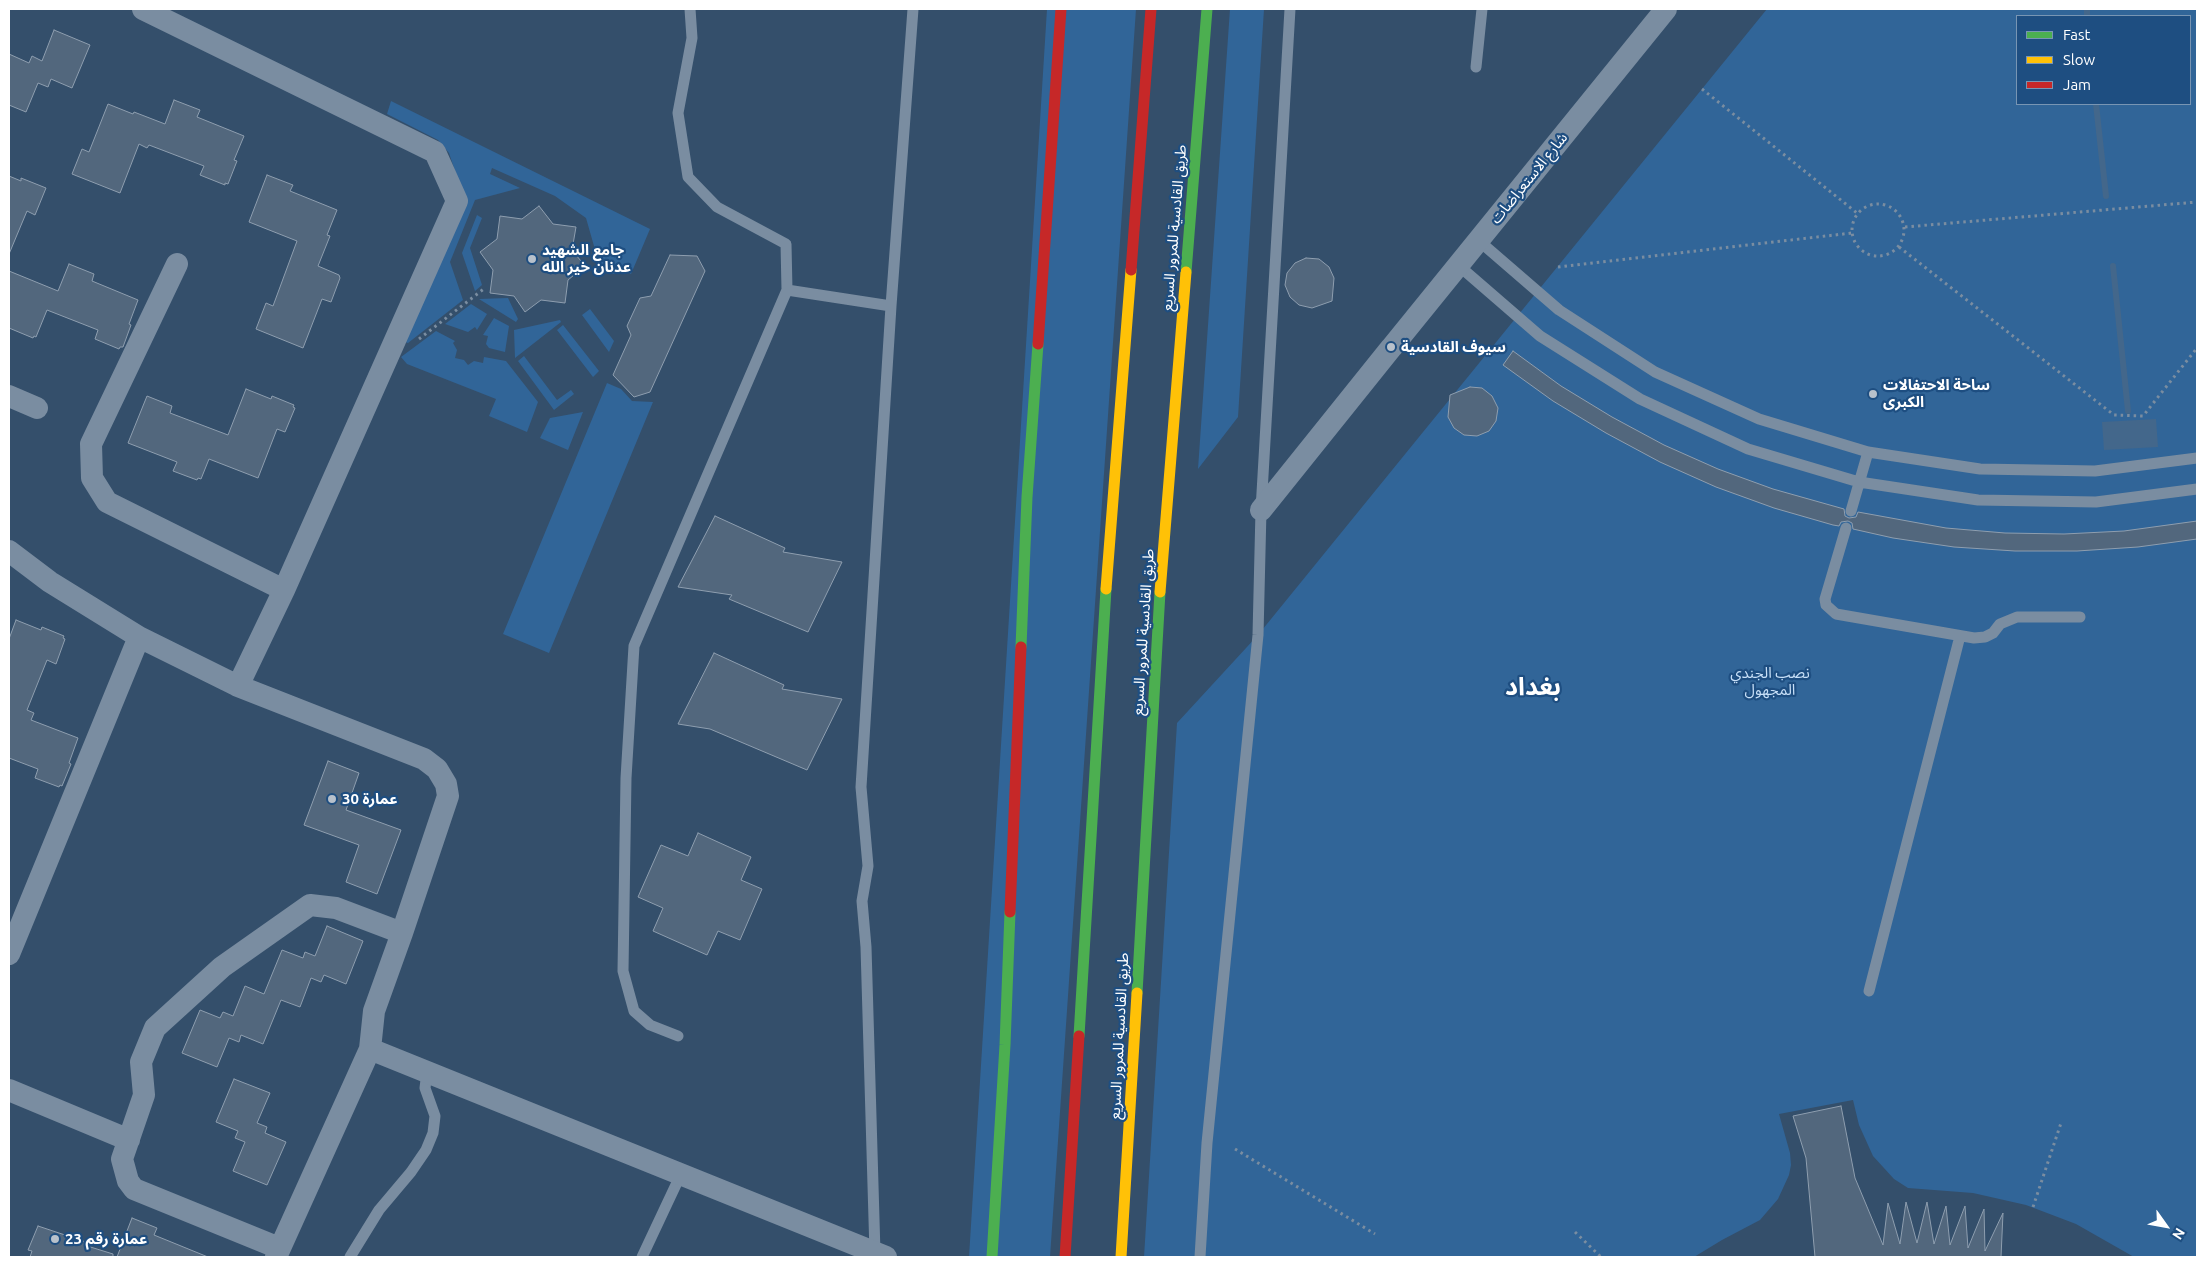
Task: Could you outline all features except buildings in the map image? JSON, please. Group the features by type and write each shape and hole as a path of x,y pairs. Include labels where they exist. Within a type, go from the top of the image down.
{"main road":[{"path":"992,1257 1005,1045 1027,497 1061,9"},
{"path":"1065,1257 1106,592 1151,9"},
{"name":"طريق القادسية للمرور السريع","path":"1121,1257 1160,594 1207,9"}],"street":[{"path":"143,9 435,152 457,201 284,590 238,686"},
{"name":"شارع الاستعراضات","path":"1261,510 1666,9"},
{"path":"177,264 91,444 92,478 107,502 284,590"},
{"path":"9,396 36,408"},
{"path":"9,551 50,582 139,636 238,686 424,759 437,769 446,784 448,796 402,933 374,1011 370,1049 277,1253 134,1190 128,1181 122,1159 144,1095 141,1062 155,1028 222,967 310,905 336,908 402,933"},
{"path":"9,954 139,636"},
{"path":"370,1049 881,1255"},
{"path":"9,1090 129,1140"}],"lane":[{"path":"678,1036 650,1025 634,1011 623,971 626,778 634,646 787,290 786,244 716,207 688,177 678,113 692,38 690,9"},
{"path":"881,1255 862,901 868,866 861,787 891,306 913,9"},
{"path":"1200,1257 1208,1143 1258,635 1261,510 1290,9"},
{"path":"1476,67 1482,9"},
{"path":"1478,240 1559,310 1655,372 1759,419 1868,452 1980,469 2095,471 2197,458"},
{"path":"1458,265 1540,336 1640,399 1748,449 1859,482 1978,500 2096,502 2197,489"},
{"path":"787,290 891,306"},
{"path":"1851,510 1868,452"},
{"path":"1846,528 1825,598 1826,605 1836,614 1974,638 1985,637 2000,624 2017,616 2080,617"},
{"path":"1869,991 1960,636"},
{"path":"350,1257 378,1210 411,1172 426,1150 433,1133 434,1116 425,1088 426,1072"},
{"path":"642,1257 681,1174"}],"path":[{"path":"1702,89 1857,213"},
{"path":"1905,227 2197,202"},
{"path":"1870,204 1886,204 1899,213 1905,227 1904,238 1899,247 1886,255 1870,255 1858,247 1852,232 1853,222 1857,213 1870,204"},
{"path":"1558,266 1852,232"},
{"path":"1899,247 2114,415 2143,416 2197,348"},
{"path":"418,340 485,288"},
{"path":"2033,1207 2061,1123"},
{"path":"1235,1148 1375,1234"},
{"path":"1575,1232 1601,1257"}],"green space":[{"path":"1047,9 1136,9 1050,1257 969,1257"},
{"path":"1230,9 1264,9 1238,417 1198,469"},
{"name":"نصب الجندي المجهول","path":"1767,9 2197,9 2197,1257 2134,1257 2076,1224 2026,1205 1973,1193 1908,1188 1894,1179 1873,1156 1859,1125 1853,1100 1779,1114 1790,1153 1791,1165 1789,1175 1778,1199 1760,1220 1694,1257 1144,1257 1177,723 1258,635"},
{"path":"391,101 650,229 631,274 624,270 615,274 607,273 600,267 586,218 555,196 492,168 490,174 520,188 475,200 450,262 463,300 408,343 399,340 463,195 449,153 438,140 387,114"},
{"path":"477,215 482,218 470,248 482,285 475,291 462,253"},
{"path":"508,298 518,319 516,322 479,299"},
{"path":"471,304 487,314 477,330 475,327 468,332 445,324"},
{"path":"590,309 614,341 609,352 582,315"},
{"path":"494,318 509,326 505,352 489,348 486,344 488,336 483,335"},
{"path":"560,320 561,322 515,358 514,330"},
{"path":"563,325 599,371 593,377 557,330"},
{"path":"436,331 455,341 453,343 457,350 455,358 464,360 468,365 474,361 483,363 484,357 506,361 538,402 527,432 489,416 496,399 407,364 401,357"},
{"path":"524,356 557,400 571,390 574,394 554,410 518,361"},
{"path":"607,383 621,389 632,401 653,402 549,653 503,634"},
{"path":"583,412 568,450 540,438 550,418"}],"shaded area":[{"path":"2156,419 2158,447 2104,450 2102,422"}],"waterway":[{"path":"2087,9 2087,15"},
{"path":"2096,105 2106,196"},
{"path":"2113,266 2128,411"}],"traffic: fast":[{"path":"1186,272 1207,9"},
{"path":"1021,647 1027,497 1038,344"},
{"path":"1079,1036 1106,589"},
{"path":"1137,993 1160,592"},
{"path":"992,1257 1005,1045 1010,912"}],"traffic: slow":[{"path":"1106,589 1131,270"},
{"path":"1160,592 1186,272"},
{"path":"1121,1257 1137,993"}],"traffic: jam":[{"path":"1038,344 1061,9"},
{"path":"1131,270 1151,9"},
{"path":"1010,912 1021,647"},
{"path":"1065,1257 1079,1036"}],"place":[{"name":"جامع الشهيد عدنان خير الله","path":"532,259"},
{"name":"سيوف القادسية","path":"1391,347"},
{"name":"ساحة الاحتفالات الكبرى","path":"1873,394"},
{"name":"عمارة 30","path":"332,799"},
{"name":"عمارة رقم 23","path":"55,1239"}],"district":[{"name":"بغداد","path":"1533,687"}]}
